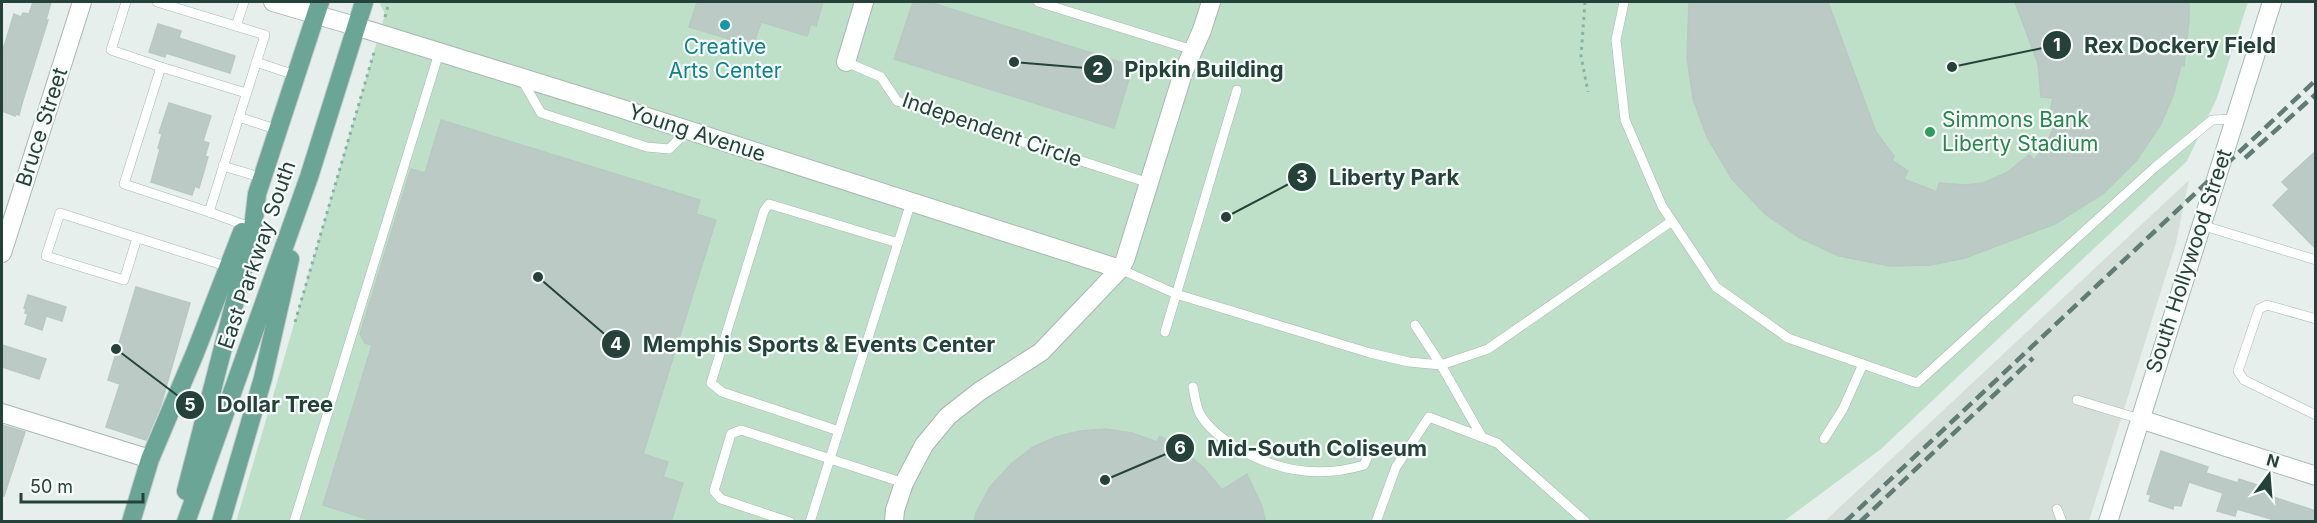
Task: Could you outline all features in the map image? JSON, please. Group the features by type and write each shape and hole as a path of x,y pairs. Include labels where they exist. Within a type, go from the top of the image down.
{"main road":[{"name":"East Parkway South","path":"186,522 309,177 364,2"},
{"name":"East Parkway South","path":"178,522 236,268 317,8"},
{"path":"221,522 263,378 309,177"},
{"path":"131,522 150,459 195,353 236,268"}],"street":[{"name":"Bruce Street","path":"2,253 82,2"},
{"name":"Young Avenue","path":"273,2 317,8 355,27 688,130 1120,269"},
{"path":"846,62 864,2"},
{"path":"894,522 895,510 904,483 924,445 948,416 980,391 1041,352 1120,269 1125,260 1183,73 1211,2"},
{"name":"South Hollywood Street","path":"2108,522 2272,2"},
{"path":"2,413 150,459"},
{"path":"2140,419 2316,476"}],"lane":[{"path":"126,2 111,51 246,93"},
{"path":"157,2 186,6 265,35 208,212"},
{"path":"236,26 244,2"},
{"path":"1038,2 1193,50"},
{"path":"1624,2 1617,40 1625,120 1662,206 1716,287 1788,338 1917,383 2154,168 2212,120 2235,119"},
{"path":"294,522 439,53"},
{"name":"Independent Circle","path":"846,62 881,77 897,101 1149,183"},
{"path":"256,63 296,75"},
{"path":"161,67 124,184 249,226"},
{"path":"521,78 541,113 637,144 669,148 688,130"},
{"path":"1165,332 1237,90"},
{"path":"239,117 278,130"},
{"path":"223,166 260,186"},
{"path":"810,522 911,202"},
{"path":"839,431 722,392 711,383 764,211 769,204 898,243"},
{"path":"137,238 124,280 46,256 60,213 236,268"},
{"path":"1120,269 1176,294 1370,353 1409,362 1441,365 1488,349 1672,220"},
{"path":"2201,225 2316,260"},
{"path":"2316,319 2267,305 2259,309 2238,371 2244,380 2316,415"},
{"path":"1415,325 1482,437"},
{"path":"1824,439 1843,409 1863,364"},
{"path":"1193,387 1199,414 1222,439 1258,460 1288,470 1322,473 1344,471 1364,465 1371,449"},
{"path":"2078,399 2140,419"},
{"path":"1376,522 1395,467 1429,417 1497,443 1586,522"},
{"path":"790,522 722,499 714,491 731,434 741,430 904,483"},
{"path":"2056,509 2062,522"}],"path":[{"path":"293,327 389,2"},
{"path":"1585,2 1581,56 1588,92"}],"shaded area":[{"path":"2189,180 2176,243 2089,521 1824,522"}],"green space":[{"path":"381,2 2248,2 2217,98 2187,161 1881,449 1784,521 236,522 385,14"}],"building":[{"path":"33,2 51,2 46,20 48,20 19,115 15,116 2,111 2,53 14,14 21,17 23,13 29,14"},
{"name":"Creative Arts Center","path":"697,2 823,2 816,26 811,24 807,36 761,22 753,46 689,27"},
{"path":"913,2 929,2 1133,66 1114,128 894,59"},
{"name":"Simmons Bank Liberty Stadium","path":"1689,2 1828,2 1876,132 1894,156 1892,160 1908,171 1904,179 1937,192 1939,183 1965,185 1983,183 2006,173 2029,155 2034,160 2044,148 2057,121 2049,119 2053,98 2041,97 2038,64 2015,2 2189,2 2189,21 2184,66 2181,65 2173,96 2161,124 2136,161 2104,193 2055,224 1965,258 1931,265 1890,266 1839,256 1800,238 1765,214 1732,179 1707,137 1693,99 1687,57"},
{"path":"158,24 181,31 179,38 235,56 230,73 166,53 165,57 149,52"},
{"path":"169,103 211,116 203,141 209,143 205,156 208,157 199,188 195,186 192,195 151,182 160,149 158,148 162,134 159,133"},
{"path":"441,120 700,200 696,214 716,220 643,454 668,462 663,477 683,483 671,522 376,522 323,505 372,345 365,343 360,334 411,169 425,173"},
{"path":"2316,151 2316,249 2273,205 2289,189 2282,182"},
{"path":"136,287 190,303 161,405 146,440 106,427 120,384 108,380"},
{"path":"28,295 66,307 62,321 46,316 42,330 25,324 28,314 25,313 24,308"},
{"path":"2,345 46,359 39,379 2,367"},
{"path":"2,425 25,432 4,496 2,495"},
{"path":"1106,429 1132,433 1157,442 1160,436 1183,450 1204,468 1222,490 1247,474 1261,504 1266,522 974,522 976,513 990,487 1011,464 1033,447 1056,437 1080,431"},
{"path":"2161,451 2208,467 2206,473 2238,483 2239,479 2257,485 2256,489 2267,492 2267,495 2316,511 2316,522 2271,522 2271,519 2237,509 2235,516 2217,511 2223,493 2189,482 2181,506 2174,505 2173,509 2149,501 2151,495 2147,494"}],"railway":[{"path":"1845,522 2316,80"},
{"path":"2245,158 2316,94"},
{"path":"1860,522 2033,358"}],"place":[{"name":"Creative Arts Center","path":"725,25"},
{"name":"Pipkin Building","path":"1014,62"},
{"name":"Rex Dockery Field","path":"1952,67"},
{"name":"Simmons Bank Liberty Stadium","path":"1930,132"},
{"name":"Liberty Park","path":"1226,217"},
{"name":"Memphis Sports & Events Center","path":"538,277"},
{"name":"Dollar Tree","path":"116,349"},
{"name":"Mid-South Coliseum","path":"1105,480"}]}
